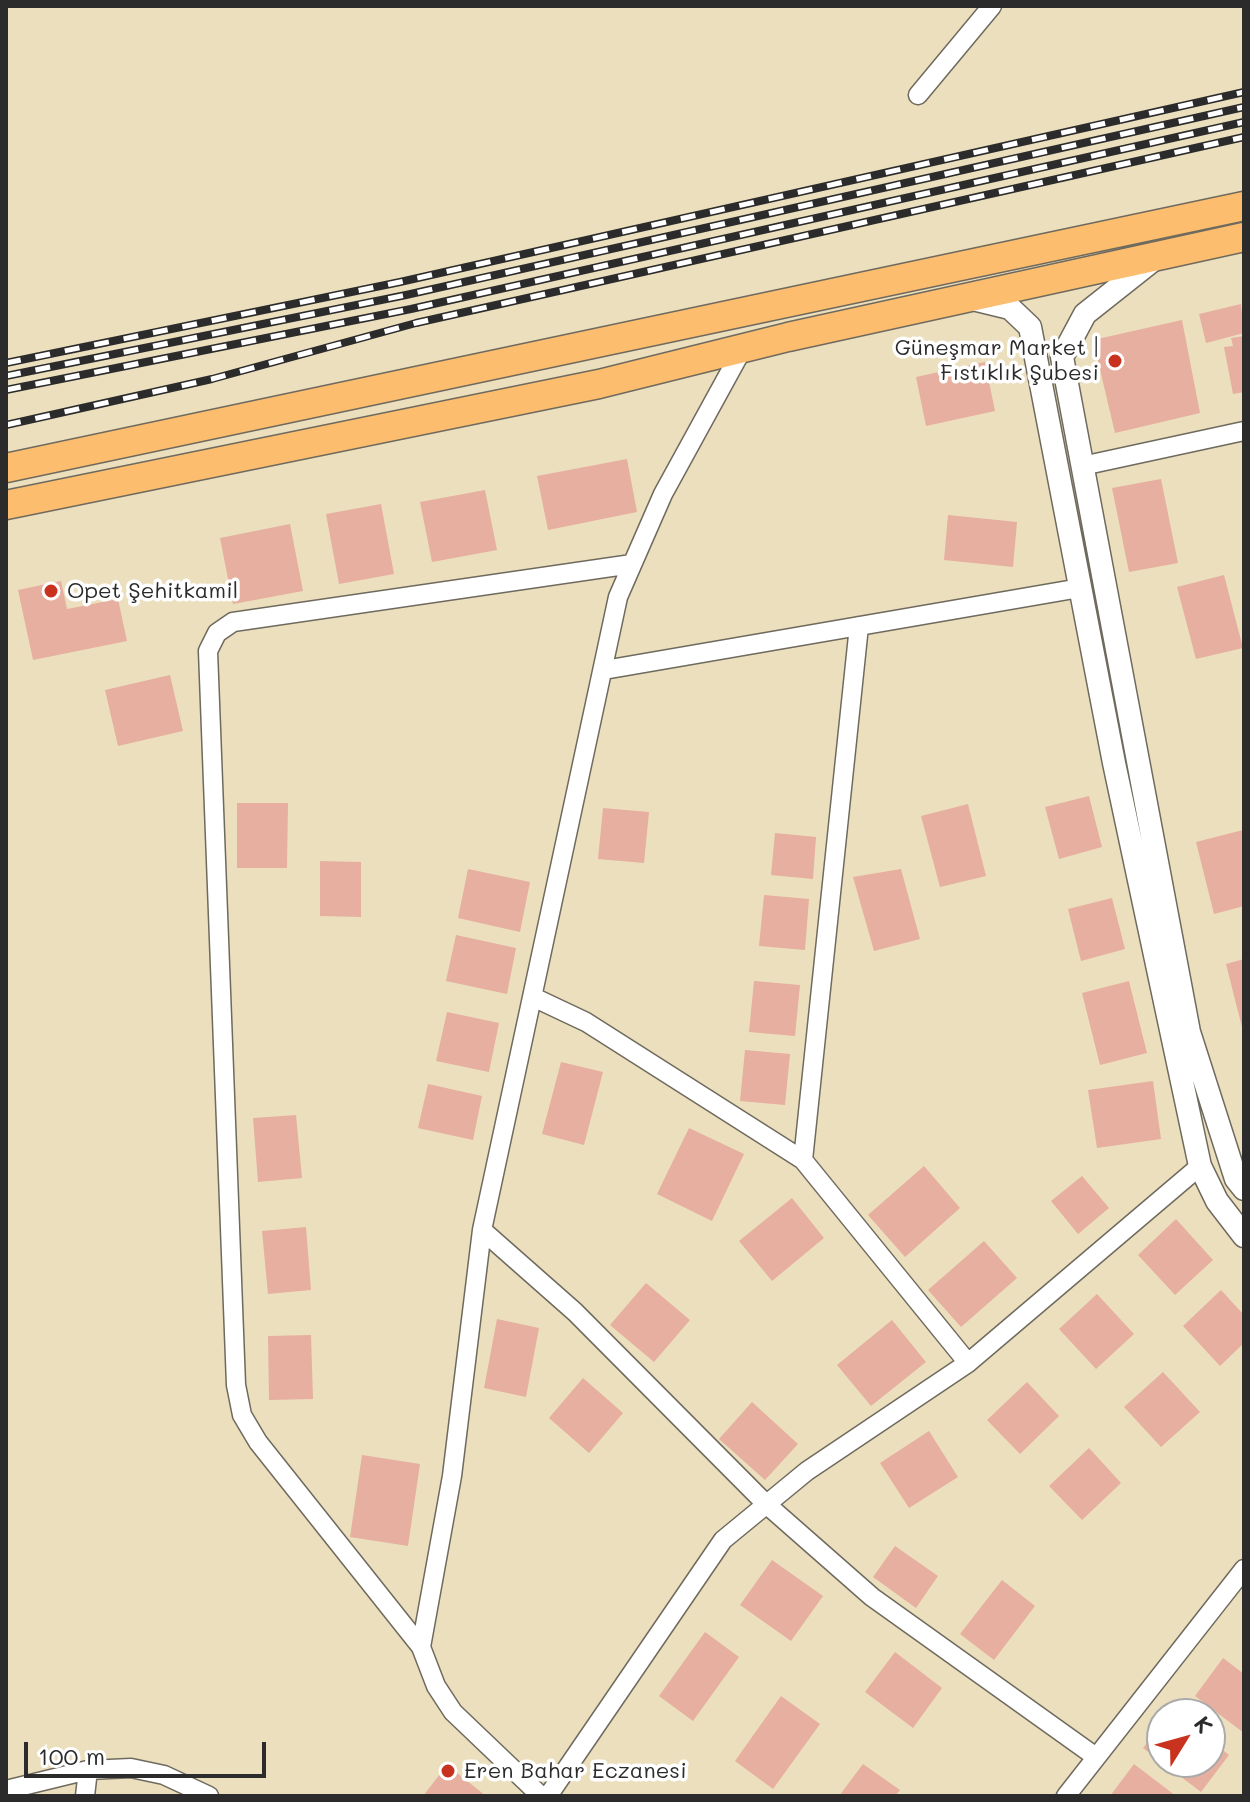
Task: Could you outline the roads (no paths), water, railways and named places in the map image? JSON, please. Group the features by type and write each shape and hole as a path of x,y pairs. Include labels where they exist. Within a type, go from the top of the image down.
{"main road":[{"path":"6,468 1244,206"},
{"path":"6,505 599,384 743,348 1244,237"}],"street":[{"path":"918,95 992,6"},
{"path":"1159,256 1085,314 1062,357 1189,1032 1241,1181"},
{"path":"968,297 1010,308 1030,327 1080,588 1200,1166 1217,1201 1244,1236"},
{"path":"421,1647 452,1476 482,1230 618,597 663,494 743,348"},
{"path":"1082,466 1244,431"},
{"path":"541,1796 453,1712 436,1686 421,1647 258,1442 242,1415 236,1385 208,651 217,633 233,622 632,564"},
{"path":"604,670 1080,588"},
{"path":"803,1160 859,626"},
{"path":"533,997 586,1022 803,1160 968,1363"},
{"path":"548,1796 723,1540 807,1471 968,1363 1200,1166"},
{"path":"482,1230 575,1312 765,1503 872,1597 1096,1757"},
{"path":"1066,1796 1244,1569"},
{"path":"6,1790 88,1770 142,1770 164,1775 209,1796"},
{"path":"85,1796 88,1770"}],"railway":[{"path":"6,363 400,282 1244,92"},
{"path":"6,376 406,295 1244,107"},
{"path":"6,390 411,309 1244,122"},
{"path":"6,425 212,379 416,323 1244,137"}],"place":[{"name":"Güneşmar Market | Fıstıklık Şubesi","path":"1115,361"},
{"name":"Opet Şehitkamil","path":"51,591"},
{"name":"Eren Bahar Eczanesi","path":"448,1771"}]}
